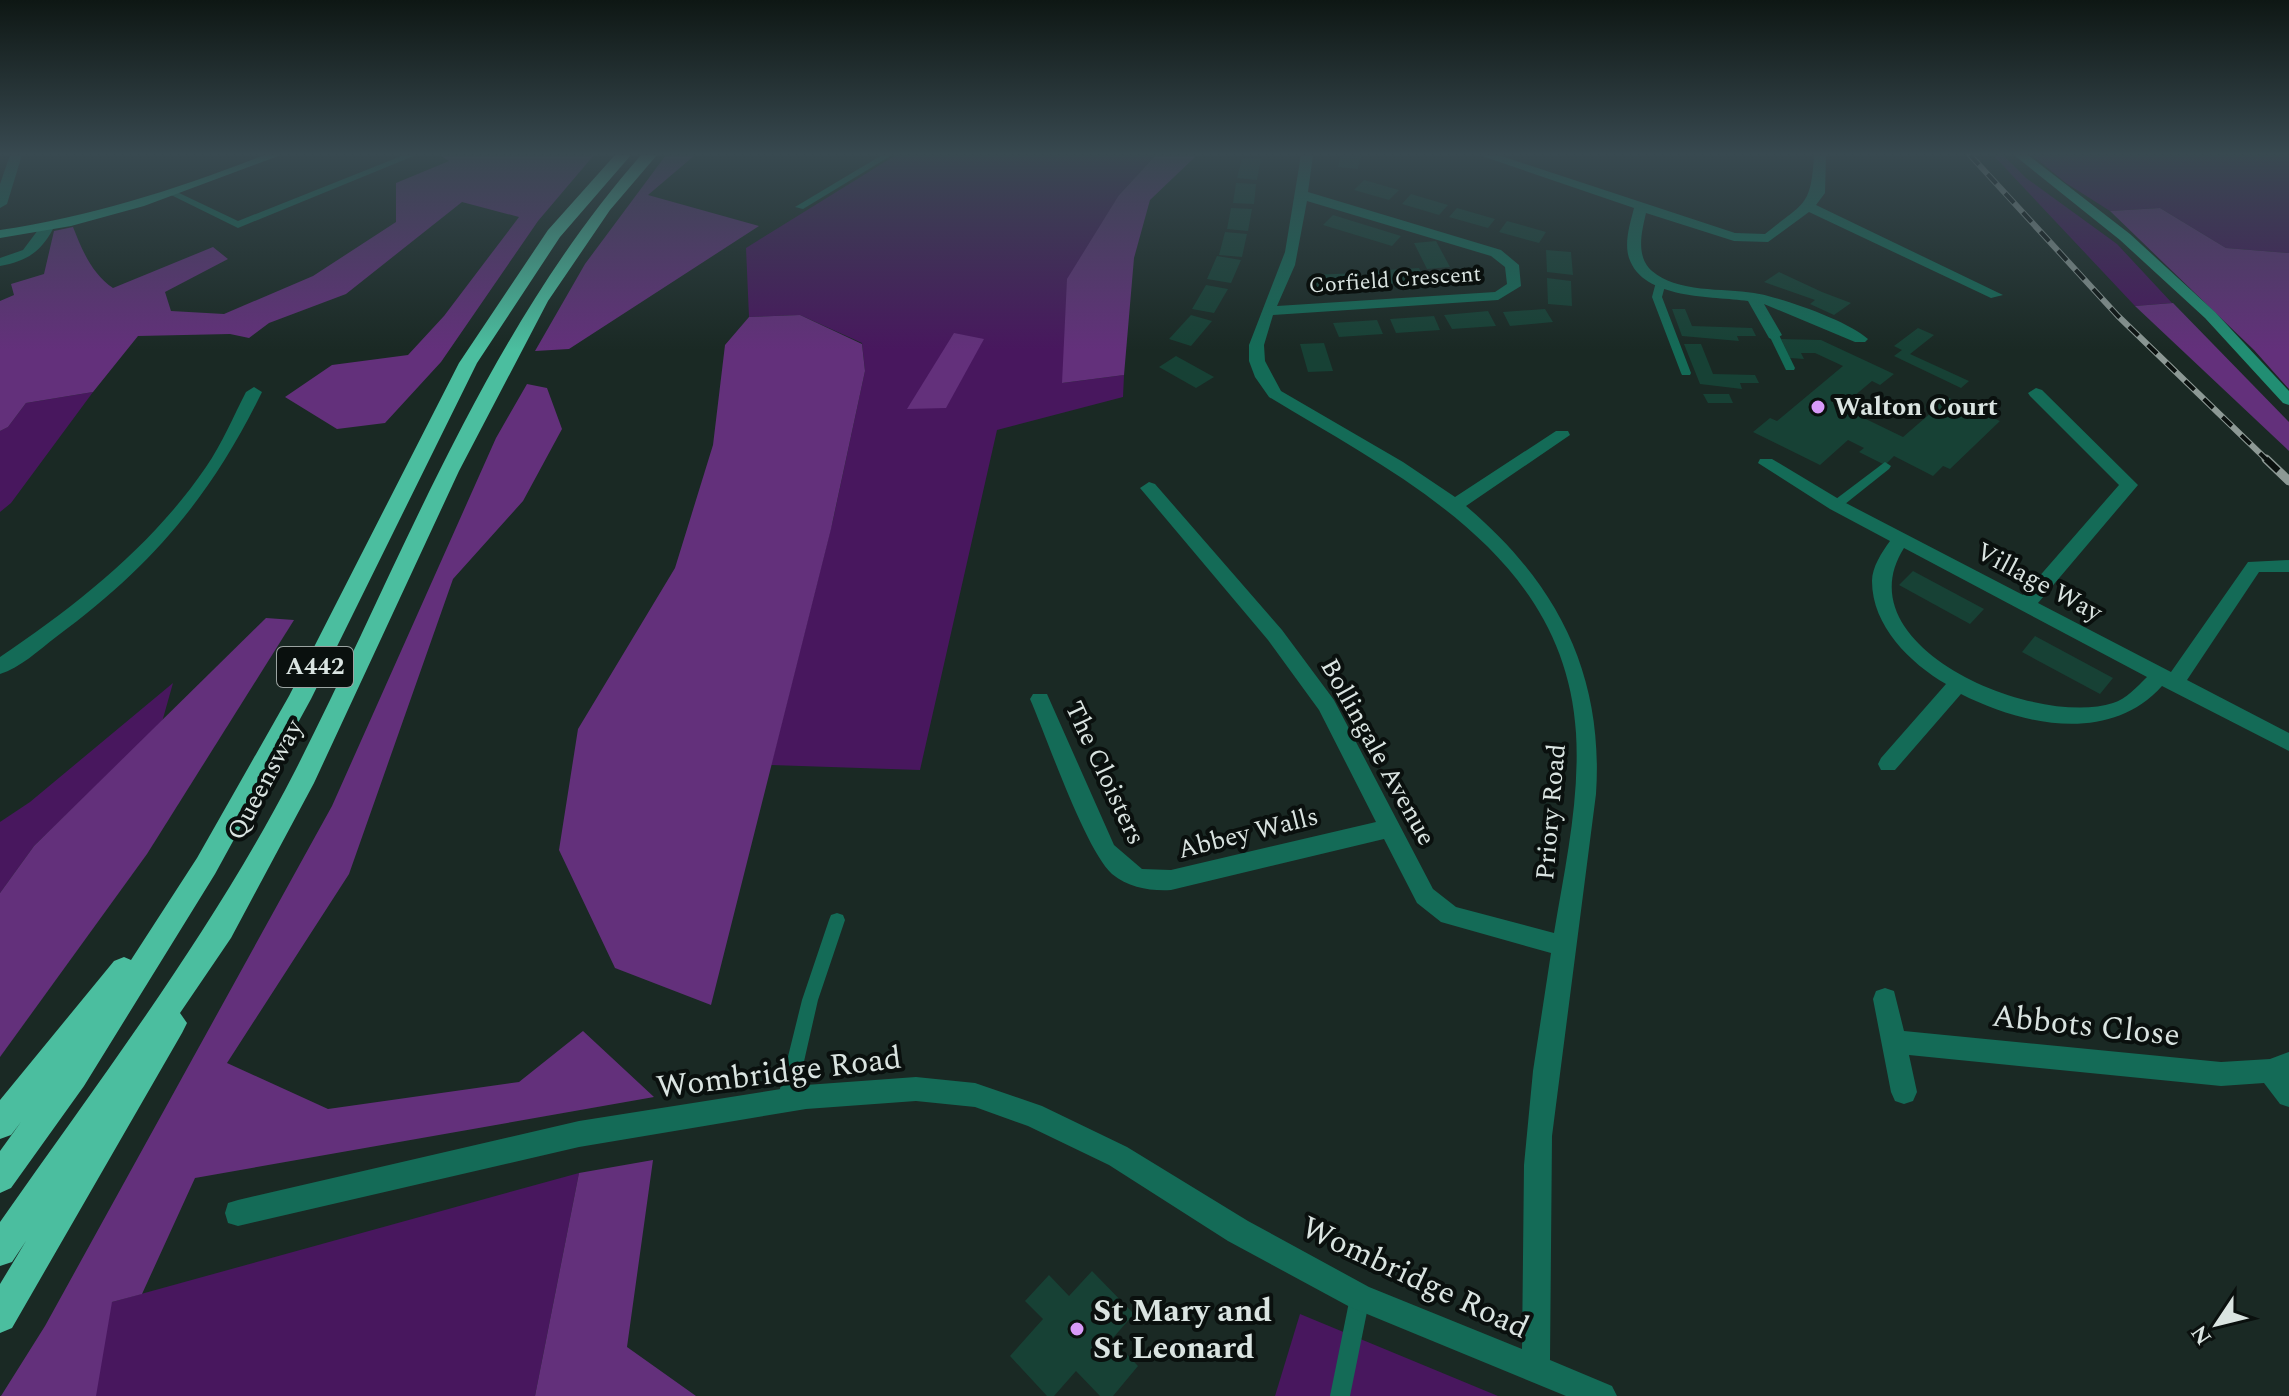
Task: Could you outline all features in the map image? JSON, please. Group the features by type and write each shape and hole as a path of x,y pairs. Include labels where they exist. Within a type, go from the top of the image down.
{"highway":[{"name":"Queensway","path":"0,1177 73,1076 206,866 299,699 468,363 566,220"},
{"name":"Queensway","path":"0,1250 221,929 305,776 449,471 539,301 595,220"},
{"name":"A442","path":"0,1124 206,866"},
{"name":"A442","path":"0,1316 183,1004 221,929"}],"street":[{"path":"0,234 46,229 80,220"},
{"name":"Priory Road","path":"1295,220 1288,263 1267,311 1255,350 1256,366 1268,387 1455,505 1483,528 1510,557 1560,638 1584,708 1587,788 1539,1136 1540,1303 1535,1371"},
{"name":"Corfield Crescent","path":"1267,311 1498,296 1514,286 1512,265 1496,253 1386,220"},
{"path":"1636,220 1631,233 1634,254 1644,272 1661,282 1712,295 1753,297 1792,307 1860,339"},
{"path":"1685,220 1751,240 1768,238 1790,220"},
{"path":"1838,220 1996,295"},
{"path":"2102,220 2210,315 2289,400"},
{"path":"0,262 24,259 37,247 46,229"},
{"path":"1753,297 1774,335"},
{"path":"0,667 64,624 152,546 209,476 254,392"},
{"path":"2026,604 2129,485 2036,393"},
{"path":"1455,505 1562,435"},
{"name":"Village Way","path":"1766,463 1836,505 2289,743"},
{"name":"Bollingale Avenue","path":"1149,488 1307,676 1327,705 1425,896 1441,910 1564,946"},
{"path":"1901,538 1885,563 1881,581 1884,606 1895,628 1919,655 1957,685 2014,705 2054,714 2093,717 2120,710 2167,679 2254,566 2289,566"},
{"path":"1888,764 1957,685"},
{"name":"The Cloisters","path":"1040,699 1106,851 1120,870"},
{"name":"Abbey Walls","path":"1120,870 1134,879 1171,880 1391,828"},
{"path":"1885,999 1904,1092"},
{"name":"Abbots Close","path":"1895,1042 2221,1074 2280,1068 2289,1095"},
{"name":"Wombridge Road","path":"238,1213 579,1134 786,1101 886,1090 975,1095 1033,1115 1118,1156 1238,1231 1360,1297 1602,1396"}],"lane":[{"path":"228,220 238,225 250,220"},
{"path":"1661,282 1657,297 1686,373"},
{"path":"1774,335 1790,368"},
{"path":"1836,505 1885,466"},
{"path":"786,1101 810,1000 837,920"},
{"path":"1340,1396 1360,1297"}],"shaded area":[{"path":"439,220 346,294 269,323 249,338 230,334 138,336 93,392 26,403 8,427 0,431 0,301 14,295 11,284 44,274 54,231 73,227 93,269 113,288 213,247 228,259 165,292 171,311 224,314 313,276 396,222"},
{"path":"517,220 539,220 441,362 385,423 337,429 285,397 332,365 408,355 444,316"},
{"path":"618,220 738,220 759,226 569,349 535,351 585,264"},
{"path":"791,220 1111,220 1062,383 1124,375 1123,397 997,430 920,770 771,765 833,520 865,371 862,343 800,315 749,317 746,248"},
{"path":"1103,220 1144,220 1134,258 1124,375 1062,383 1067,279"},
{"path":"2054,220 2084,220 2117,244 2172,303 2135,306"},
{"path":"2119,220 2180,220 2226,248 2289,253 2289,389 2254,350"},
{"path":"2180,220 2289,220 2289,253 2226,248"},
{"path":"2173,303 2289,422 2289,451 2135,306"},
{"path":"800,315 862,344 865,371 831,529 711,1005 615,968 559,850 578,729 675,568 713,445 725,345 749,317"},
{"path":"954,333 984,339 946,408 907,409"},
{"path":"527,384 547,388 562,429 523,501 453,579 349,874 227,1063 328,1109 519,1082 583,1031 654,1097 195,1178 142,1294 112,1302 96,1396 1,1396 45,1326 332,806 496,438"},
{"path":"93,392 11,503 0,512 0,431 8,427 26,403"},
{"path":"266,618 294,620 147,854 0,1057 0,893 34,846"},
{"path":"173,683 162,722 34,846 0,893 0,822 30,802"},
{"path":"653,1160 627,1347 696,1396 535,1396 579,1173"},
{"path":"579,1173 535,1396 1,1396 112,1302"},
{"path":"1300,1314 1498,1396 1275,1396"}],"building":[{"path":"1229,220 1250,220 1248,231 1227,229"},
{"path":"1328,220 1350,220 1401,236 1392,246 1323,225"},
{"path":"1460,220 1494,220 1488,228"},
{"path":"1507,221 1546,232 1539,243 1499,232"},
{"path":"1225,232 1247,234 1242,257 1219,255"},
{"path":"1436,241 1450,267 1427,269 1414,243"},
{"path":"1546,250 1571,252 1573,275 1547,272"},
{"path":"1217,256 1241,260 1231,283 1207,279"},
{"path":"1419,268 1425,281 1377,285 1371,271"},
{"path":"1779,272 1851,303 1834,315 1810,304 1815,300 1764,282"},
{"path":"1358,273 1362,286 1314,288 1310,275"},
{"path":"1547,278 1571,281 1572,306 1548,304"},
{"path":"1206,285 1228,289 1214,313 1192,309"},
{"path":"1545,309 1553,322 1510,326 1503,312"},
{"path":"1672,309 1685,309 1692,326 1752,328 1756,336 1737,336 1739,341 1682,336"},
{"path":"1488,311 1496,326 1452,329 1444,315"},
{"path":"1191,315 1212,321 1191,346 1169,339"},
{"path":"1434,316 1440,330 1396,333 1390,319"},
{"path":"1377,320 1383,334 1339,337 1333,323"},
{"path":"1918,328 1934,335 1910,354 1969,381 1961,388 1894,356 1902,350 1894,346"},
{"name":"Walton Court","path":"1781,339 1821,340 1894,374 1880,385 1872,381 1841,407 1903,437 1933,411 1925,407 1940,394 2000,421 1950,469 1943,466 1933,476 1894,456 1885,465 1859,452 1864,448 1848,440 1820,465 1753,432 1770,418 1777,421 1843,366 1815,353 1801,353 1804,359 1790,358"},
{"path":"1324,343 1333,371 1308,372 1300,344"},
{"path":"1684,344 1701,344 1713,374 1755,375 1759,383 1740,383 1742,389 1700,384"},
{"path":"1176,356 1214,377 1196,388 1159,367"},
{"path":"1703,394 1729,394 1733,403 1708,403"},
{"path":"1913,571 1984,609 1970,624 1899,585"},
{"path":"2035,636 2113,678 2100,694 2022,652"},
{"name":"St Mary and St Leonard","path":"1092,1271 1134,1314 1112,1339 1138,1366 1113,1396 1100,1396 1076,1371 1054,1396 1047,1396 1010,1356 1043,1319 1025,1301 1049,1275 1069,1296"}],"railway":[{"path":"2030,220 2118,316 2268,461"},
{"path":"2266,459 2289,481"}],"place":[{"name":"Walton Court","path":"1818,407"},
{"name":"St Mary and St Leonard","path":"1077,1329"}]}
